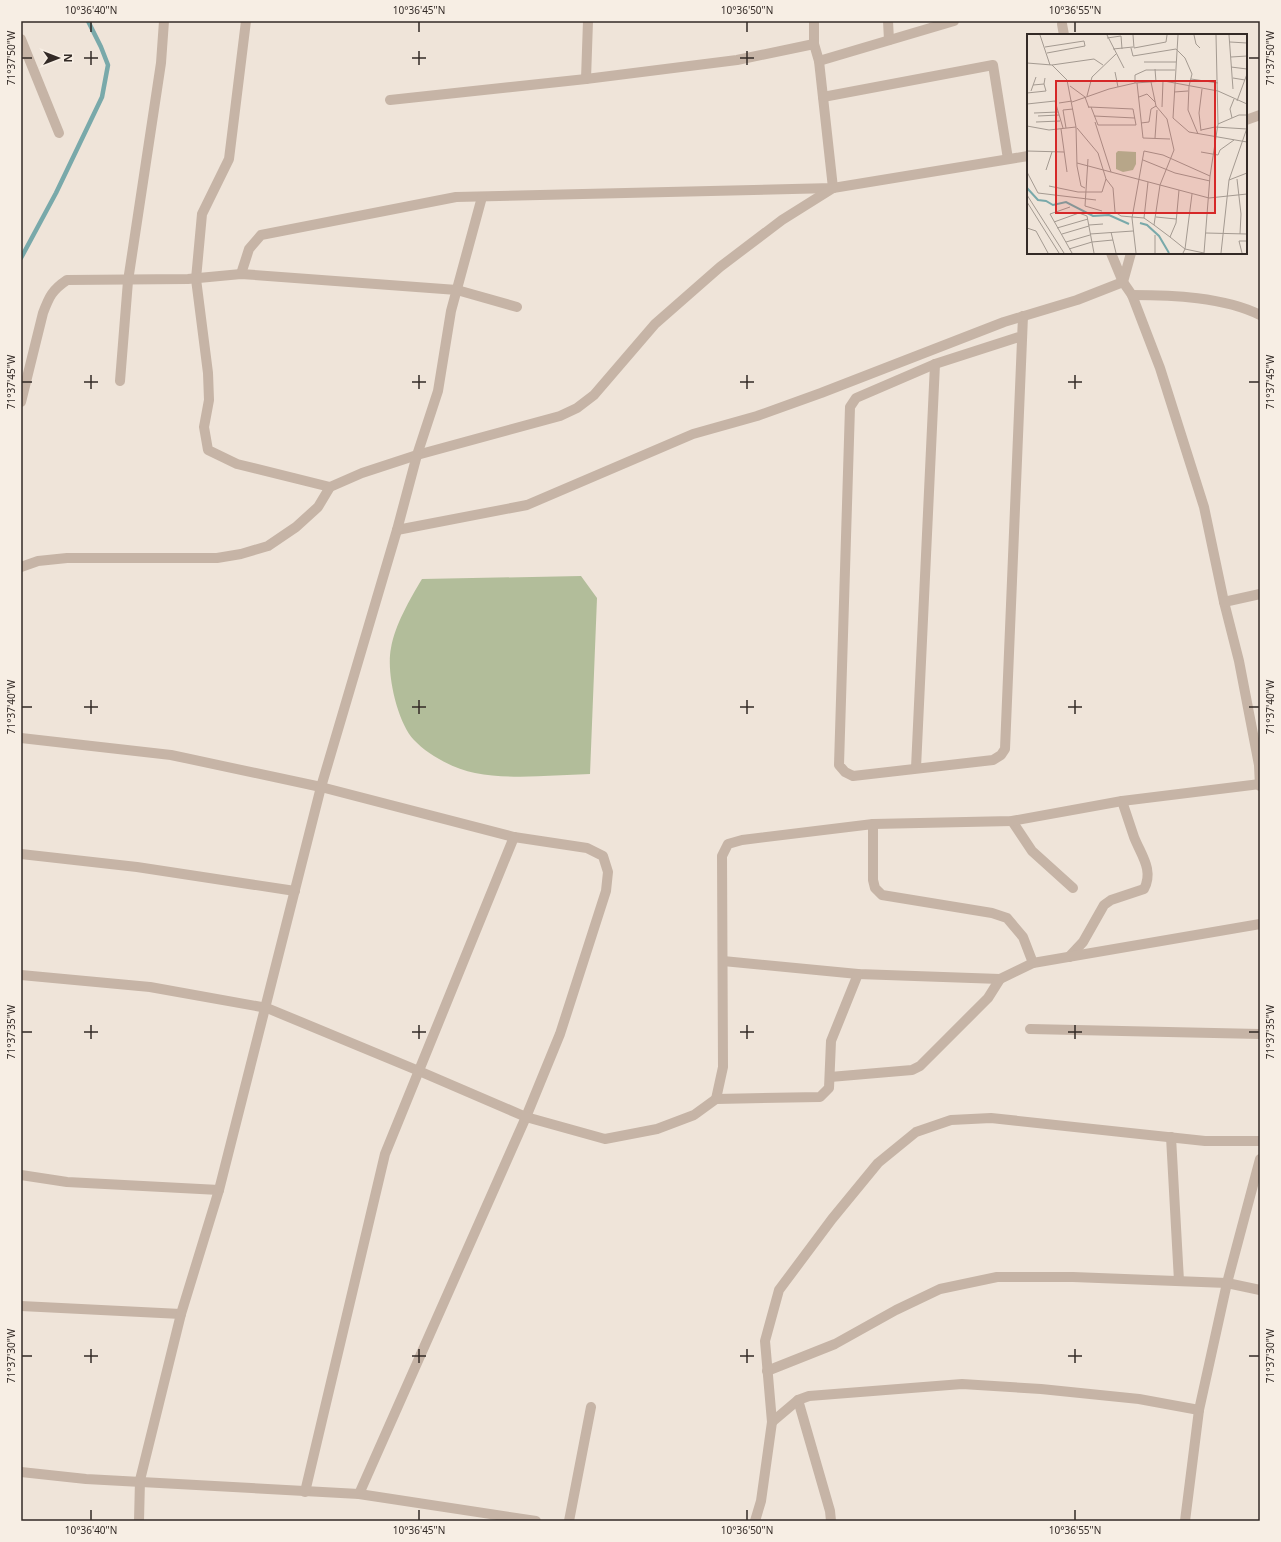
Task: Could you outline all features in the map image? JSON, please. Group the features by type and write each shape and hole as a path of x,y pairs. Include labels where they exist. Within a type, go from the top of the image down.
{"street":[{"path":"120,381 128,281 161,63 164,21"},
{"path":"246,21 229,159 202,214 196,279 208,373 209,400 204,427 208,450 237,464 330,487 417,455 560,416 577,408 594,395 654,324 720,267 782,220 833,188"},
{"path":"586,79 588,21"},
{"path":"814,21 814,44 819,61 833,188"},
{"path":"888,21 889,40"},
{"path":"819,61 951,21"},
{"path":"1062,24 1064,34"},
{"path":"21,38 59,133"},
{"path":"390,100 586,79 737,60 814,44"},
{"path":"823,97 994,64 1008,159"},
{"path":"1247,120 1260,115"},
{"path":"241,274 249,249 261,235 456,198 833,188 1027,156"},
{"path":"140,1521 140,1480 181,1314 219,1190 267,1008 321,787 397,530 417,455 438,391 451,311 482,197"},
{"path":"716,1099 723,1066 722,856 728,844 742,840 872,824 1012,821 1122,801 1260,785 1260,765 1239,661 1224,602 1204,507 1160,368 1132,295 1123,282 1111,254"},
{"path":"1123,282 1131,254"},
{"path":"21,402 43,313 48,299 55,288 67,280 128,281 196,279 241,274 457,290 517,307"},
{"path":"397,530 526,505 693,434 757,416 1023,316 1077,300 1123,282"},
{"path":"1132,295 1181,296 1247,309 1260,315"},
{"path":"1022,336 935,364 856,398 850,407 839,765 845,772 853,776 994,760 1001,755 1005,749 1023,316"},
{"path":"916,768 935,364"},
{"path":"21,567 38,561 67,558 217,558 241,554 268,546 296,526 318,507 330,487"},
{"path":"1224,602 1260,594"},
{"path":"21,738 170,755 321,787 514,837 587,848 603,856 608,872 606,891 560,1034 526,1118 359,1494"},
{"path":"1069,957 1083,942 1104,905 1111,900 1144,889 1148,882 1147,866 1134,837 1122,801"},
{"path":"1012,821 1032,851 1073,888"},
{"path":"872,824 873,880 875,888 882,895 992,913 1007,918 1023,937 1033,964"},
{"path":"305,1492 386,1154 514,837"},
{"path":"21,854 137,867 295,891"},
{"path":"723,961 858,974 1000,979 1033,964 1260,924"},
{"path":"21,975 150,987 267,1008 419,1070 526,1118 605,1139 657,1129 694,1115 716,1099 820,1097 829,1088 831,1041 858,974"},
{"path":"830,1077 912,1070 920,1066 988,998 1000,979"},
{"path":"1030,1029 1260,1034"},
{"path":"756,1521 761,1501 772,1422 765,1341 778,1290 832,1219 878,1163 916,1132 951,1120 991,1118 1205,1141 1260,1141"},
{"path":"1171,1137 1179,1281"},
{"path":"1185,1521 1199,1410 1227,1283 1260,1159"},
{"path":"21,1175 67,1182 219,1190"},
{"path":"767,1371 836,1344 896,1310 940,1288 998,1277 1073,1277 1227,1283 1260,1290"},
{"path":"21,1306 181,1314"},
{"path":"772,1422 798,1400 809,1396 962,1384 1041,1389 1139,1399 1199,1410"},
{"path":"798,1400 830,1510 831,1521"},
{"path":"569,1521 591,1406"},
{"path":"21,1472 86,1478 359,1494 536,1521"}],"green space":[{"path":"581,576 597,598 590,774 518,777 475,773 450,765 420,746 408,732 398,709 394,696 390,670 390,658 393,639 399,621 422,579"}],"waterway":[{"path":"21,258 56,193 102,97 108,65 88,21"}]}
